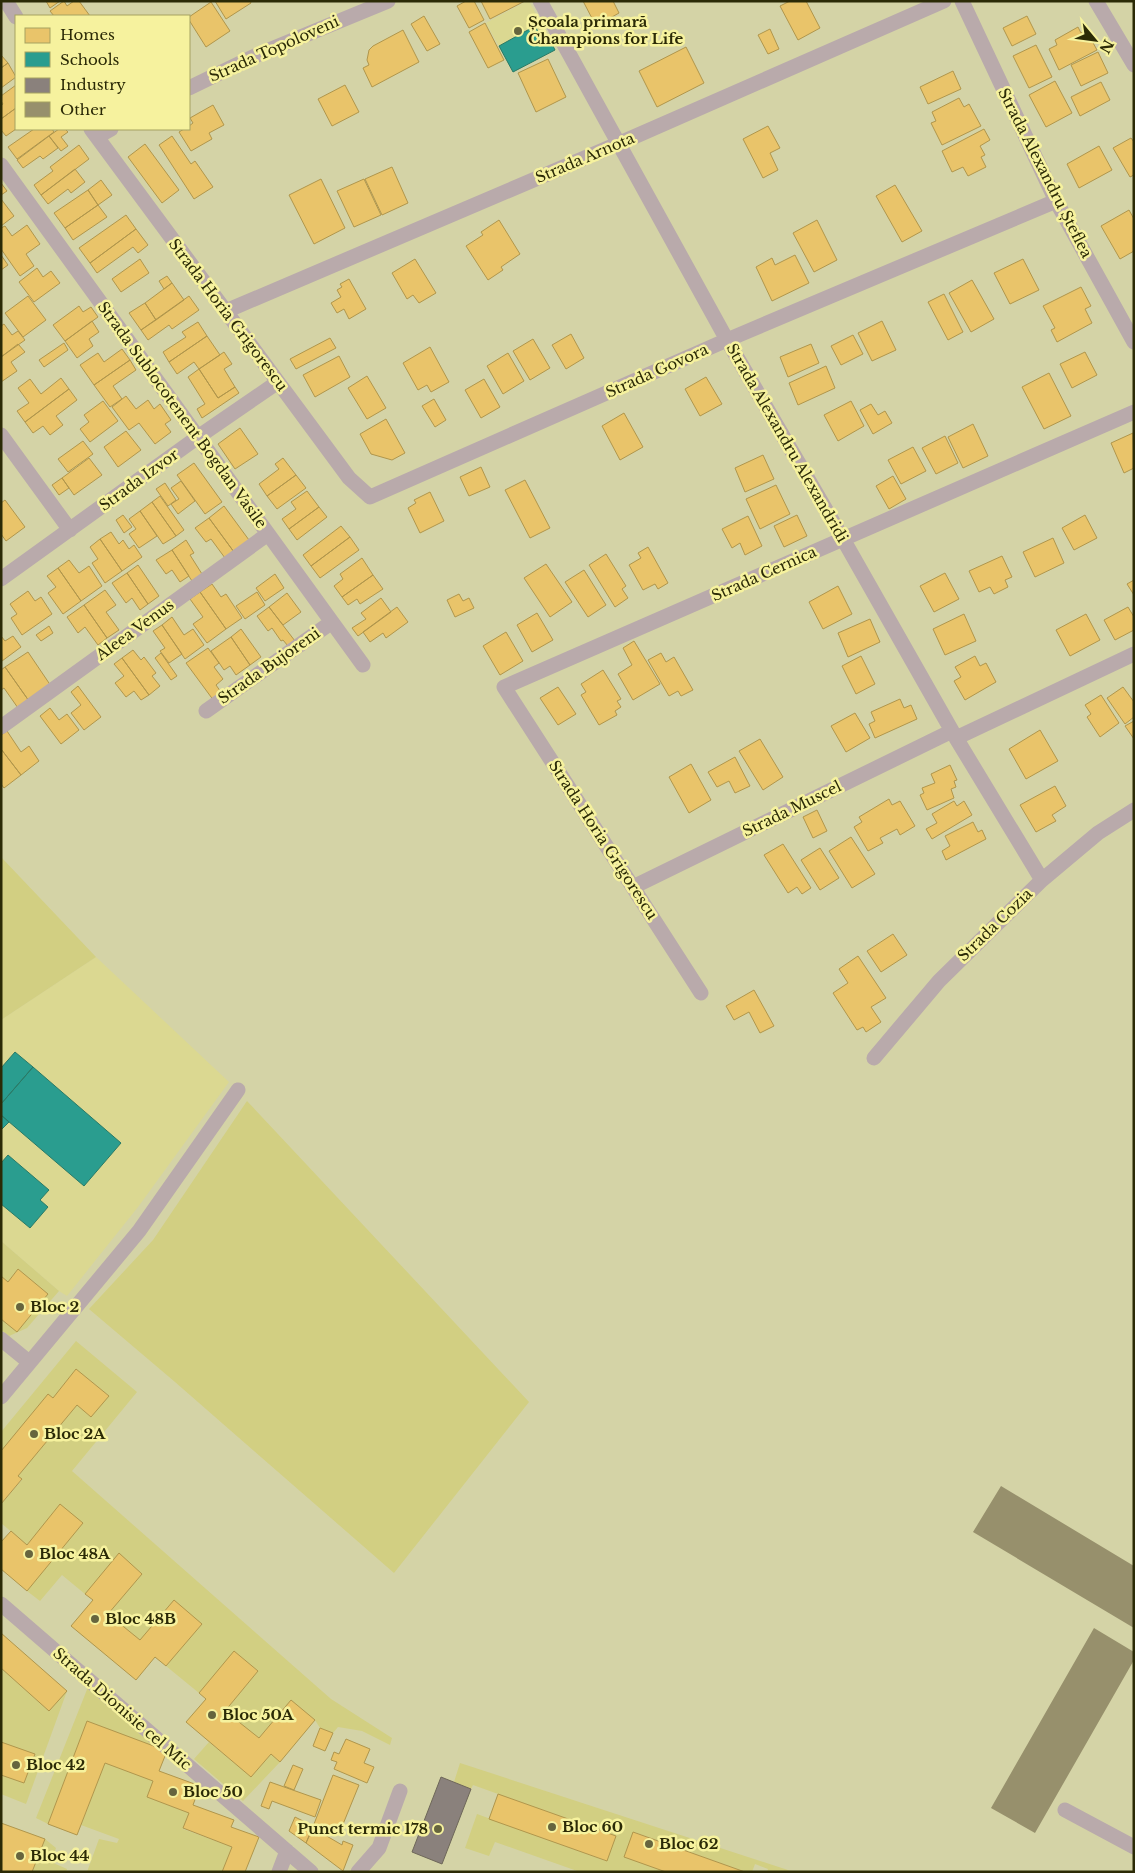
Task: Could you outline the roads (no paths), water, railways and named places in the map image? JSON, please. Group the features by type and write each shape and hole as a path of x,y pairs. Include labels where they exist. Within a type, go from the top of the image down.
{"street":[{"path":"6,1 15,15"},
{"name":"Strada Topoloveni","path":"190,88 257,55 388,1"},
{"name":"Strada Alexandru Alexandridi","path":"540,1 727,340 844,539 954,734 1042,880"},
{"name":"Strada Arnota","path":"226,311 620,143 944,1"},
{"name":"Strada Alexandru Șteflea","path":"962,1 1056,201 1134,342"},
{"path":"1096,1 1134,64"},
{"path":"94,133 107,130"},
{"name":"Strada Horia Grigorescu","path":"94,133 350,478 370,497"},
{"name":"Strada Sublocotenent Bogdan Vasile","path":"1,164 363,665"},
{"name":"Strada Govora","path":"370,497 727,340 1056,201"},
{"name":"Strada Izvor","path":"1,579 198,437 278,382"},
{"name":"Strada Cernica","path":"504,687 1134,412"},
{"path":"1,435 70,530"},
{"name":"Aleea Venus","path":"1,727 268,534"},
{"name":"Strada Bujoreni","path":"206,711 332,622"},
{"name":"Strada Muscel","path":"632,887 954,734 1134,654"},
{"name":"Strada Horia Grigorescu","path":"504,687 701,994"},
{"name":"Strada Cozia","path":"874,1058 939,981 1042,880 1098,833 1134,810"},
{"path":"1,1397 139,1231 238,1090"},
{"path":"1,1339 29,1362"},
{"name":"Strada Dionisie cel Mic","path":"1,1604 311,1872"},
{"path":"358,1872 379,1848 400,1791"},
{"path":"1065,1810 1134,1847"},
{"path":"279,1872 287,1851"}],"place":[{"name":"Școala primară Champions for Life","path":"518,31"},
{"name":"Bloc 2","path":"20,1307"},
{"name":"Bloc 2A","path":"34,1434"},
{"name":"Bloc 48A","path":"29,1554"},
{"name":"Bloc 48B","path":"95,1619"},
{"name":"Bloc 50A","path":"212,1715"},
{"name":"Bloc 42","path":"16,1765"},
{"name":"Bloc 50","path":"173,1792"},
{"name":"Bloc 60","path":"552,1827"},
{"name":"Punct termic 178","path":"438,1829"},
{"name":"Bloc 62","path":"649,1844"},
{"name":"Bloc 44","path":"20,1856"}]}
